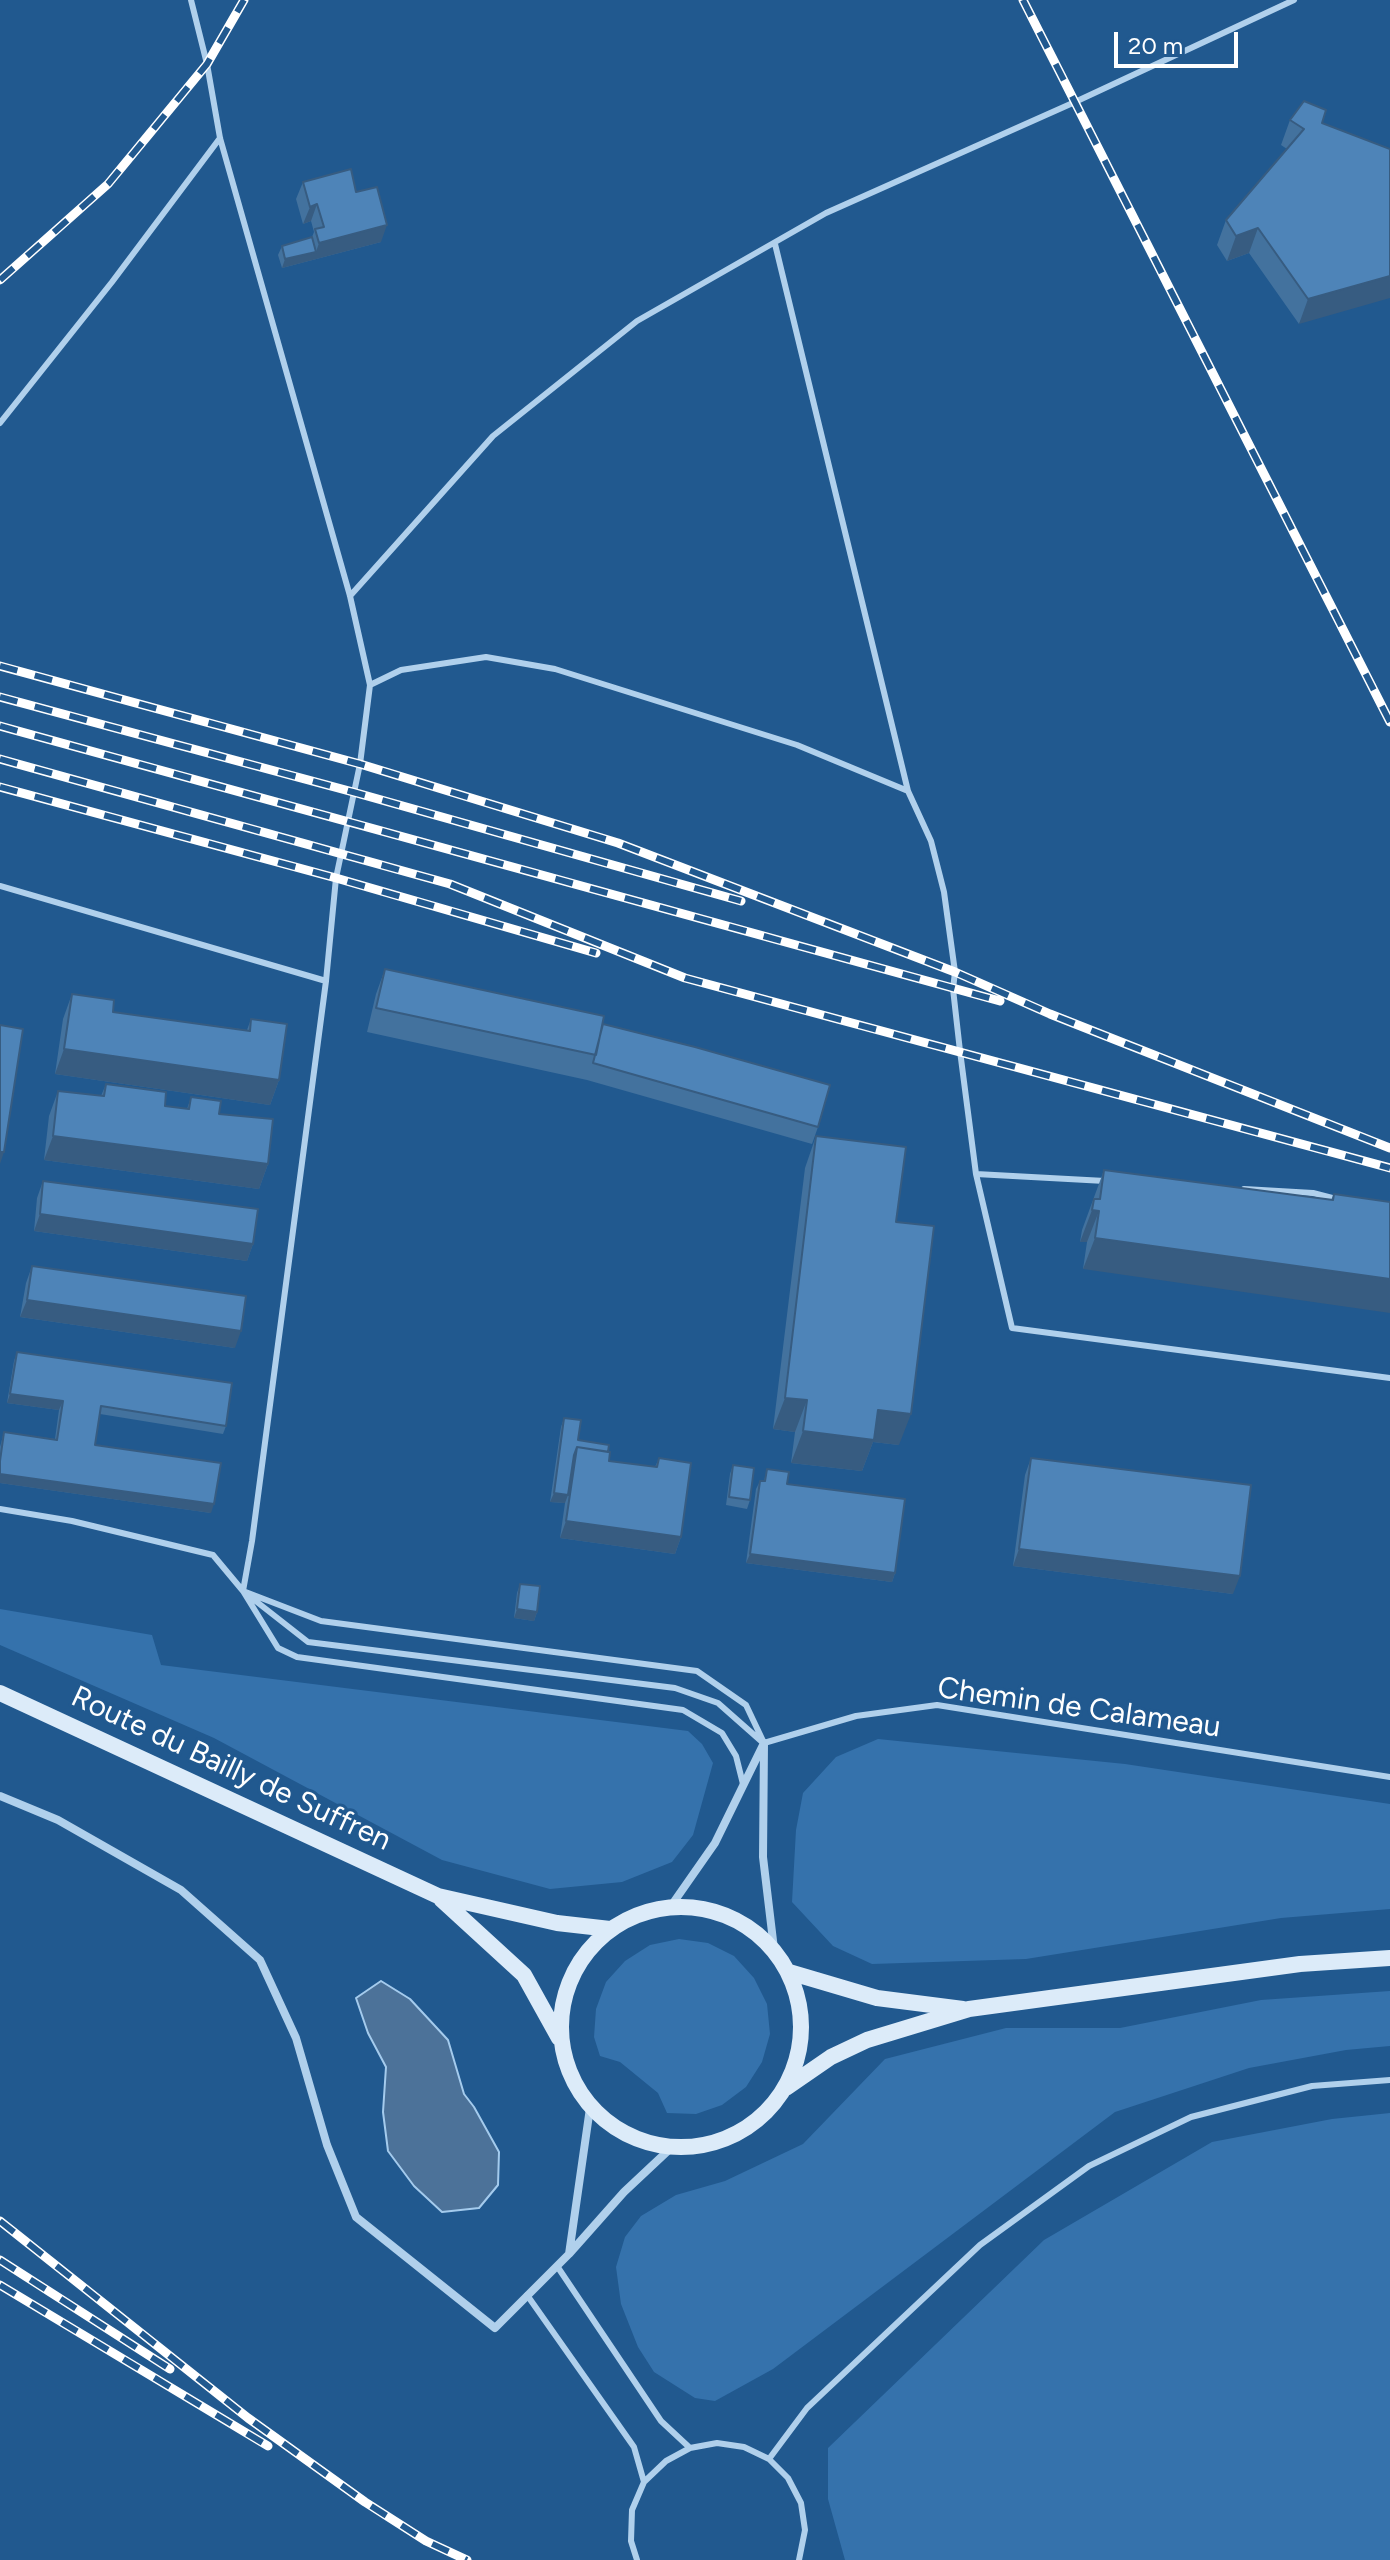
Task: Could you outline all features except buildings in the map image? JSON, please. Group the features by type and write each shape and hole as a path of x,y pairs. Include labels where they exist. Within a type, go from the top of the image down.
{"main road":[{"name":"Route du Bailly de Suffren","path":"0,1693 438,1896 557,1923 610,1929"},
{"name":"Route du Bailly de Suffren","path":"438,1896 524,1975 560,2039"},
{"path":"671,1906 709,1909 745,1924 774,1949 789,1972 799,2001 802,2031 797,2061 785,2089 764,2115 737,2134 705,2145 672,2147 642,2142 614,2128 590,2108 569,2076 560,2039 561,2008 570,1977 587,1950 610,1929 638,1913 671,1906"},
{"path":"785,2089 831,2057 867,2040 969,2009 1300,1964 1390,1958"},
{"path":"789,1972 877,1998 969,2009"}],"street":[{"path":"671,1906 715,1843 764,1743"},
{"path":"764,1743 763,1857 774,1949"},
{"path":"0,1796 58,1820 181,1890 260,1960 296,2038 327,2145 356,2217 495,2328 569,2254 624,2192 672,2147"},
{"path":"569,2254 590,2108"}],"lane":[{"path":"191,0 207,64 220,138 350,596 370,685 360,764 336,878 326,981 243,1591"},
{"path":"350,596 493,436 637,321 826,213 1294,0"},
{"path":"0,423 112,282 220,138"},
{"path":"775,244 908,791 931,841 944,892 976,1174 1012,1328 1390,1378"},
{"path":"370,685 401,670 486,657 555,669 797,745 908,791"},
{"path":"0,886 326,981"},
{"path":"976,1174 1114,1182"},
{"path":"1236,1189 1313,1193 1344,1201"},
{"path":"0,1509 72,1521 213,1555 243,1591 278,1648 297,1657 683,1710 722,1733 736,1756 743,1785"},
{"path":"243,1591 321,1621 697,1671 746,1705 764,1743"},
{"path":"243,1591 308,1642 675,1688 718,1703 764,1743"},
{"name":"Chemin de Calameau","path":"764,1743 856,1716 937,1705 1390,1777"},
{"path":"769,2459 807,2408 980,2245 1089,2166 1191,2117 1312,2086 1390,2080"},
{"path":"557,2266 661,2421 690,2448"},
{"path":"527,2295 634,2447 644,2482"},
{"path":"637,2560 631,2541 632,2510 644,2482 666,2461 690,2448 717,2443 744,2447 769,2459 788,2478 801,2503 805,2530 799,2560"}],"shaded area":[{"path":"0,1609 152,1635 161,1665 688,1731 702,1744 713,1763 693,1835 672,1862 622,1882 550,1889 442,1860 214,1738 0,1645"},
{"path":"878,1739 1125,1764 1390,1804 1390,1909 1281,1918 1026,1959 872,1964 833,1946 792,1902 796,1830 803,1793 836,1757"},
{"path":"679,1939 708,1943 734,1956 754,1978 767,2004 770,2034 762,2062 746,2087 722,2105 696,2114 667,2113 658,2093 620,2062 600,2056 594,2037 596,2009 606,1982 625,1961 650,1945"},
{"path":"381,1981 410,1999 448,2040 464,2094 499,2152 498,2185 479,2208 442,2212 414,2186 388,2151 383,2112 386,2067 368,2033 356,1998"},
{"path":"1390,1991 1390,2046 1346,2050 1249,2068 1115,2112 773,2369 715,2401 695,2398 654,2372 638,2347 621,2304 616,2267 625,2237 641,2216 676,2195 725,2181 803,2144 885,2059 1006,2028 1120,2028 1261,2000"},
{"path":"1390,2113 1390,2560 845,2560 828,2499 828,2448 1044,2240 1212,2142 1332,2119"}],"railway":[{"path":"0,280 108,184 207,64 244,0"},
{"path":"1023,0 1390,722"},
{"path":"0,666 360,764 618,843 955,972 1050,1014 1390,1148"},
{"path":"0,697 741,901"},
{"path":"0,726 1000,1001"},
{"path":"0,759 450,884 685,978 1390,1168"},
{"path":"0,787 336,878 596,953"},
{"path":"0,2221 248,2418 365,2502 426,2541 467,2560"},
{"path":"0,2260 170,2369"},
{"path":"0,2285 268,2446"}]}
